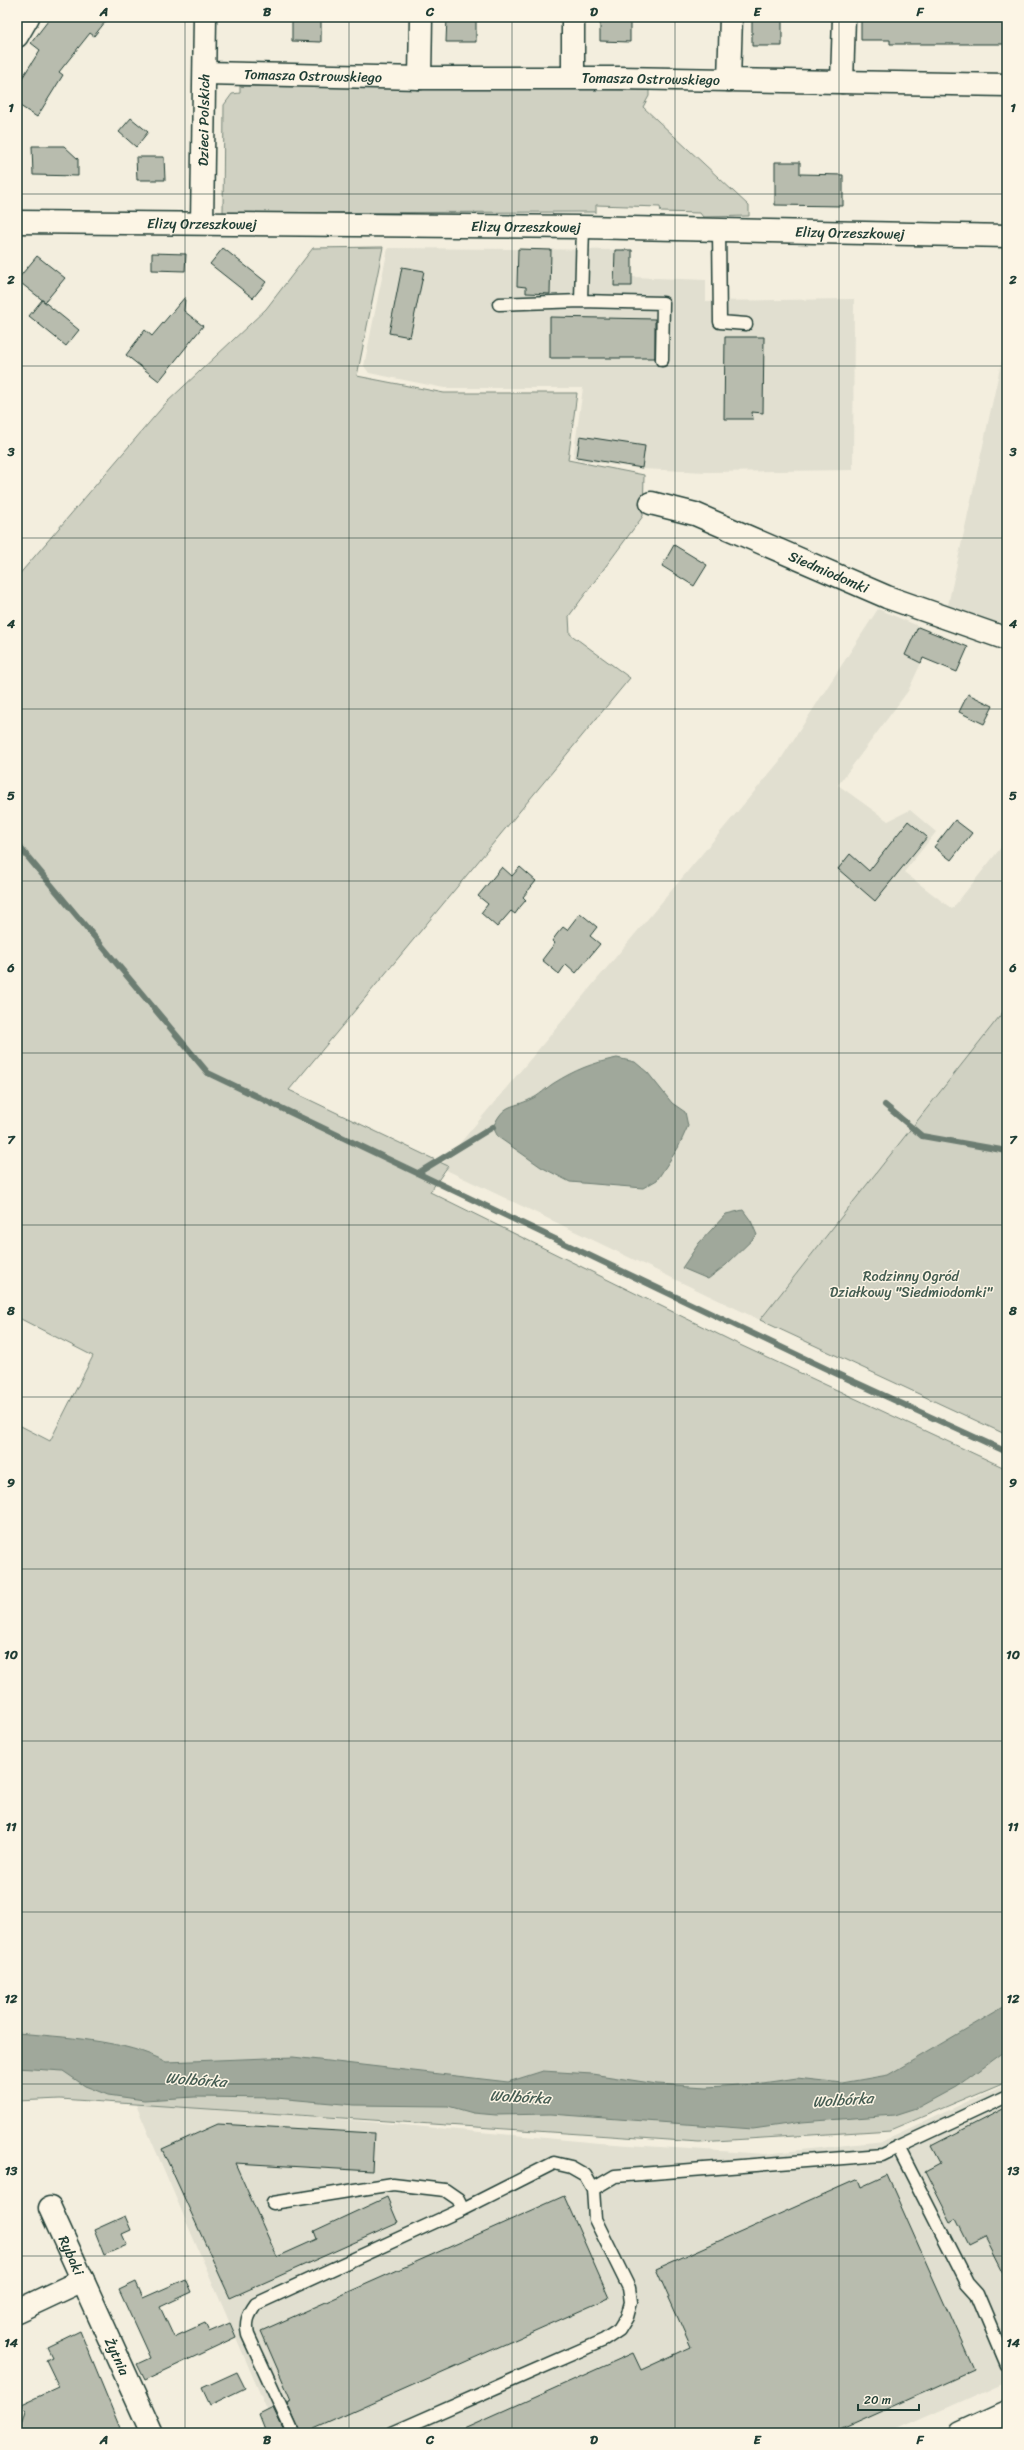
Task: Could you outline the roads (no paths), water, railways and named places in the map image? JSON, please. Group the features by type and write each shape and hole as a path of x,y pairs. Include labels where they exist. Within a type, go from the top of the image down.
{"street":[{"path":"17,36 28,17"},
{"name":"Dzieci Polskich","path":"202,223 206,17"},
{"path":"420,78 421,17"},
{"name":"Tomasza Ostrowskiego","path":"573,17 573,77"},
{"name":"Tomasza Ostrowskiego","path":"729,80 731,17"},
{"path":"842,82 844,17"},
{"name":"Tomasza Ostrowskiego","path":"205,73 420,78 573,77 1007,84"},
{"name":"Elizy Orzeszkowej","path":"17,211 44,221"},
{"name":"Elizy Orzeszkowej","path":"17,222 44,221 583,227 1007,236"},
{"name":"Siedmiodomki","path":"651,503 695,514 887,597 1007,639"},
{"name":"Rybaki","path":"17,2311 83,2280 50,2208"},
{"name":"Żytnia","path":"83,2280 152,2433"},
{"path":"961,2433 1007,2412"}],"lane":[{"path":"581,301 583,227"},
{"path":"718,231 720,322 746,324"},
{"path":"499,304 581,301 663,303 662,360"},
{"path":"593,2189 615,2176 882,2155 1007,2096"},
{"path":"898,2147 966,2283 977,2294 1007,2365"},
{"path":"293,2433 248,2335 246,2326 248,2315 256,2304 463,2209 554,2163 571,2167 585,2175 593,2189 595,2219 629,2288 631,2302 627,2317 619,2330 604,2340 392,2433"},
{"path":"273,2202 393,2184 444,2190 458,2199 463,2209"}],"water":[{"path":"617,1058 635,1062 648,1073 672,1103 685,1112 688,1126 678,1148 657,1180 643,1188 570,1182 541,1167 498,1137 493,1127 501,1113 509,1107 534,1098 569,1074 600,1062"},
{"path":"743,1210 751,1221 757,1235 726,1265 708,1279 682,1268 699,1243 726,1214"},
{"name":"Wolbórka","path":"1007,2005 1007,2049 956,2087 919,2107 894,2115 802,2122 753,2129 551,2114 496,2115 473,2113 448,2106 354,2105 276,2098 195,2097 144,2100 108,2095 85,2086 63,2071 17,2068 17,2033 74,2038 114,2044 133,2049 166,2062 293,2057 508,2082 543,2071 592,2074 657,2084 707,2087 756,2084 797,2078 842,2083 888,2075"}],"waterway":[{"path":"17,844 208,1073 833,1372 1007,1452"},
{"path":"885,1105 922,1136 1007,1151"},
{"path":"418,1173 493,1127"}],"park label":[{"name":"Rodzinny Ogród Działkowy \"Siedmiodomki\"","path":"911,1284"}]}
